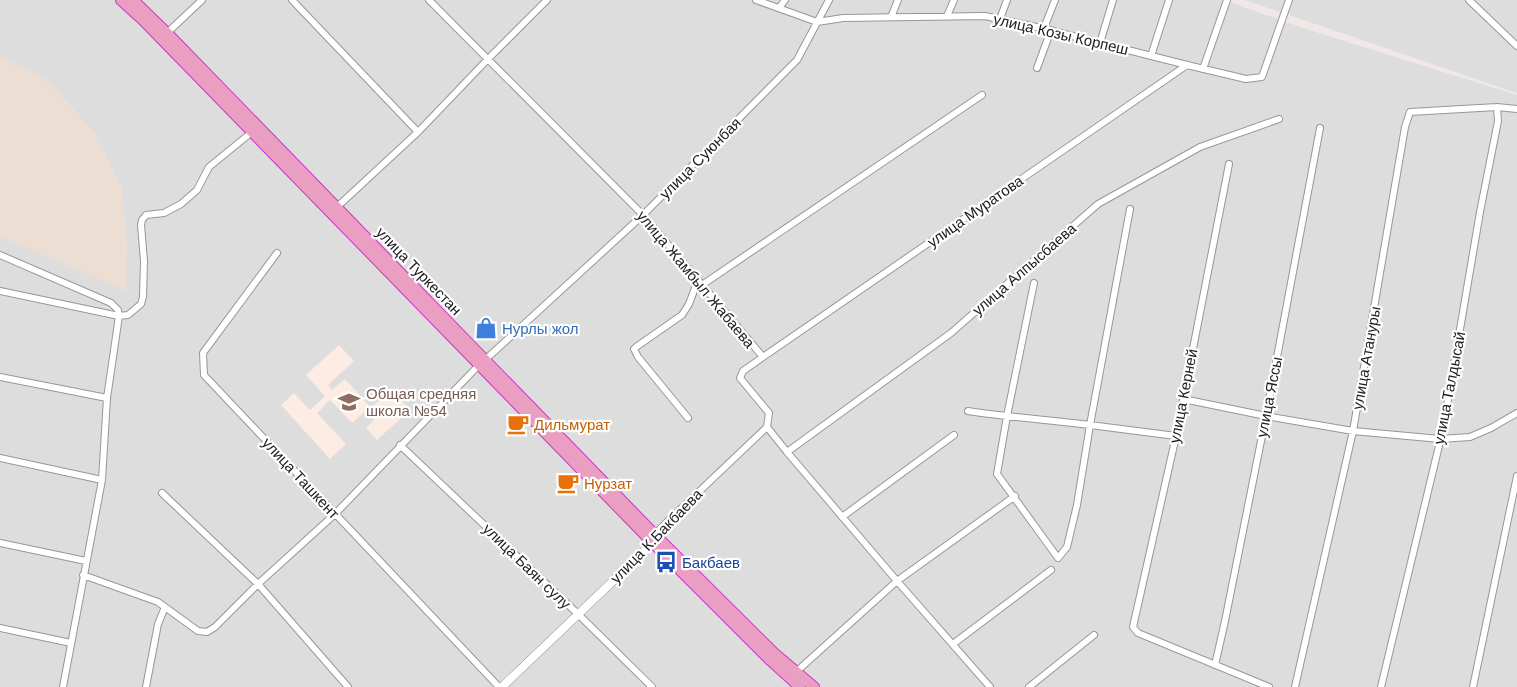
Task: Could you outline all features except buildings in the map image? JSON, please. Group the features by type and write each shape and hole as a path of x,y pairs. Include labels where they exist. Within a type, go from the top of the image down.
{"highway":[{"name":"улица Туркестан","path":"121,0 168,33 337,207 482,363"},
{"name":"улица Туркестан","path":"133,0 146,17 252,132 656,540 796,686"},
{"name":"улица Туркестан","path":"656,540 774,654 814,687"}],"street":[{"path":"168,33 202,0"},
{"path":"292,0 418,132"},
{"name":"улица Жамбыл Жабаева","path":"429,0 643,215 763,357 742,371 740,378 769,413 767,427 786,452 990,687"},
{"path":"337,207 418,132 547,0"},
{"name":"улица Козы Корпеш","path":"756,0 817,22 843,18 891,16 985,16 1048,29 1246,79 1262,77 1288,0"},
{"path":"779,8 784,0"},
{"name":"улица Суюнбая","path":"165,607 198,631 207,632 215,627 258,584 335,514 400,445 482,363 643,215 797,60 828,0"},
{"path":"891,16 898,0"},
{"path":"948,16 954,0"},
{"path":"1000,19 1007,0"},
{"path":"1037,68 1055,0"},
{"path":"1100,43 1112,0"},
{"path":"1151,56 1170,0"},
{"path":"1203,69 1227,0"},
{"path":"1469,0 1517,46"},
{"name":"улица Муратова","path":"763,357 1187,65"},
{"path":"688,418 638,357 634,349 682,315 700,283 982,95"},
{"path":"1497,107 1517,108"},
{"name":"улица Атануры","path":"1296,687 1353,431 1405,127 1410,112 1497,107"},
{"name":"улица Талдысай","path":"1381,687 1443,429 1480,212 1498,121 1497,107"},
{"name":"улица Алпысбаева","path":"786,452 950,333 1098,204 1200,147 1279,119"},
{"name":"улица Яссы","path":"1215,664 1266,416 1320,128"},
{"path":"0,291 119,316 128,315 140,304 143,297 142,220 146,215 164,213 181,204 197,190 209,167 252,132"},
{"name":"улица Керней","path":"1215,664 1138,633 1133,627 1176,436 1229,164"},
{"path":"1034,283 1006,416 997,474 1015,496 1058,558 1067,547 1078,504 1090,425 1130,209"},
{"name":"улица Ташкент","path":"277,253 203,353 204,375 500,687"},
{"path":"0,256 111,303 118,310 119,316 107,398 102,480 63,687"},
{"path":"0,377 107,398"},
{"path":"1183,399 1353,431 1440,439 1470,437 1491,428 1517,413"},
{"path":"968,411 1176,436"},
{"name":"улица К.Бакбаева","path":"500,687 656,540 658,531 666,522 767,427"},
{"path":"842,517 954,435"},
{"name":"улица Баян сулу","path":"400,445 652,687"},
{"path":"0,458 102,480"},
{"path":"1473,687 1517,476"},
{"path":"162,493 258,584 348,687"},
{"path":"796,672 897,581 1015,496"},
{"path":"0,543 86,561"},
{"path":"954,644 1051,570"},
{"path":"83,575 158,602 165,607 158,624 146,687"},
{"path":"0,628 71,643"},
{"path":"1029,687 1094,635"},
{"path":"1215,664 1269,687"}],"shaded area":[{"path":"0,0 1224,0 1306,29 1517,95 1517,687 0,687 0,236 125,290 127,244 121,187 96,135 49,82 0,57"},
{"path":"1245,0 1517,0 1517,93"},
{"path":"0,57 49,82 96,135 121,187 127,244 126,291 0,236"},
{"name":"Общая средняя школа №54","path":"339,345 354,361 328,385 332,390 345,379 371,408 391,389 410,410 377,440 366,428 374,420 366,411 352,423 330,400 317,413 346,444 330,459 281,405 294,393 310,410 325,396 306,375"}],"place":[{"name":"Нурлы жол","path":"486,328"},
{"name":"Общая средняя школа №54","path":"349,402"},
{"name":"Дильмурат","path":"518,424"},
{"name":"Нурзат","path":"568,483"},
{"name":"Бакбаев","path":"666,562"}]}
